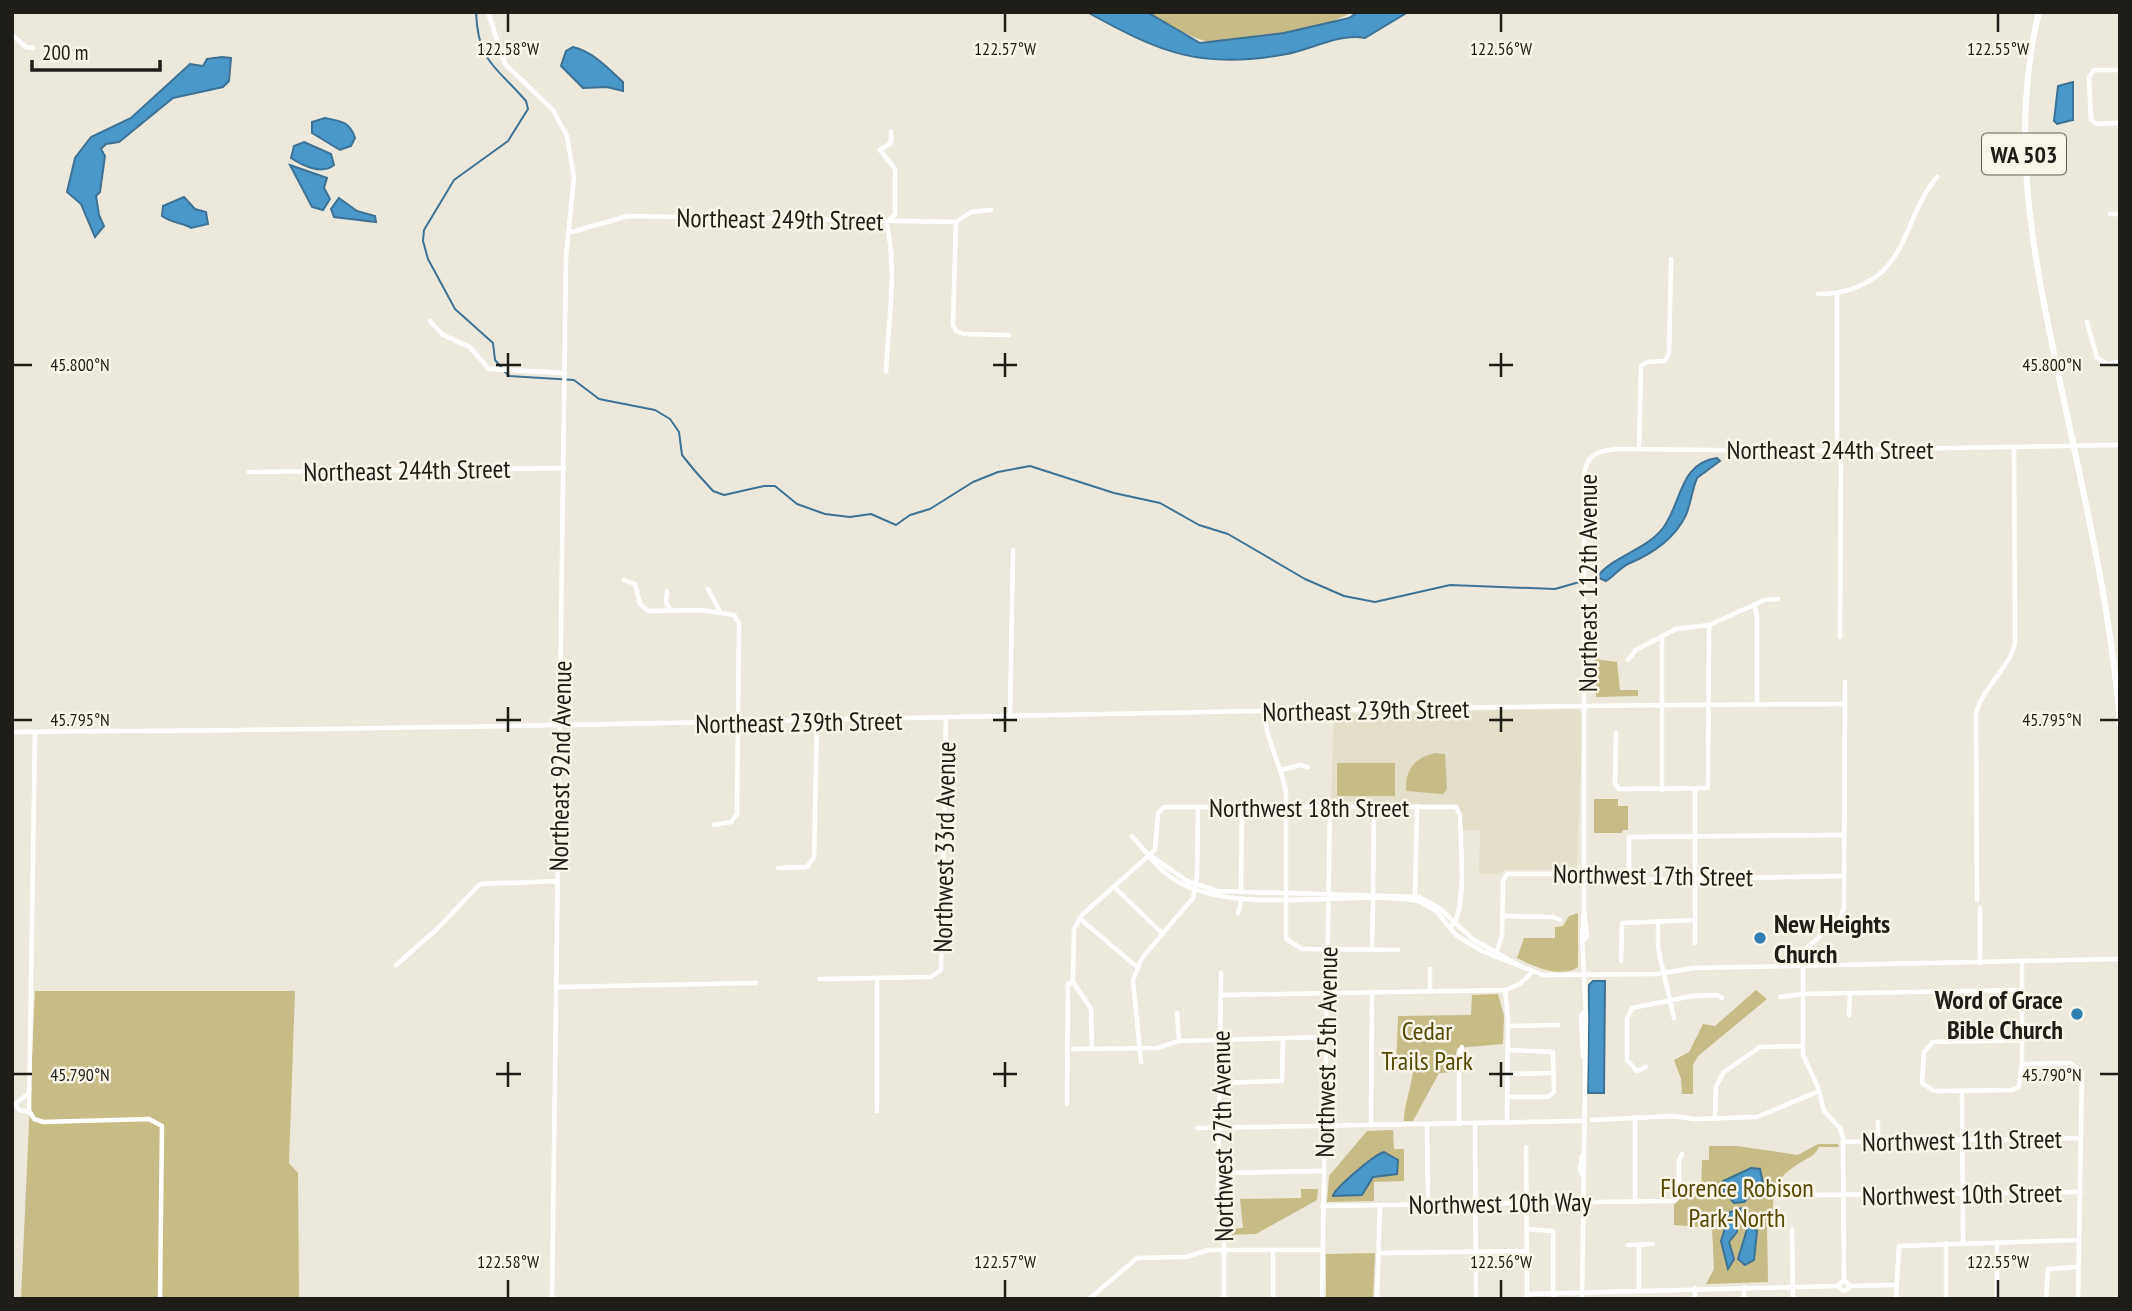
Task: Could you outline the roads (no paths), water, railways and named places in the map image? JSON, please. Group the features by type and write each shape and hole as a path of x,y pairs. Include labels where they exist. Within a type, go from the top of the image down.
{"main road":[{"name":"WA 503","path":"2039,12 2026,91 2026,194 2042,296 2107,622 2120,726"}],"street":[{"name":"Northeast 92nd Avenue","path":"488,12 505,64 519,81 553,110 564,126 574,178 568,233 565,373 552,1299"},
{"path":"12,35 26,47 33,48"},
{"path":"2120,70 2091,72 2092,121 2120,123"},
{"path":"887,372 890,257 886,222 895,215 895,169 880,150 888,148 891,143 891,131"},
{"path":"1818,294 1837,293 1873,278 1894,259 1907,238 1924,194 1937,177"},
{"name":"Northeast 249th Street","path":"568,233 628,216 956,222 971,212 991,210"},
{"path":"2110,214 2120,214"},
{"path":"956,222 956,331 1009,335"},
{"path":"1639,449 1641,368 1645,363 1665,361 1669,353 1671,259"},
{"path":"1837,293 1840,637"},
{"path":"430,321 443,335 470,347 488,369 565,373"},
{"path":"2087,323 2094,353 2102,362 2120,362"},
{"name":"Northeast 244th Street","path":"1588,459 1600,450 1839,450 2120,444"},
{"path":"1977,900 1976,714 1981,698 2010,657 2015,643 2014,447"},
{"name":"Northeast 112th Avenue","path":"1582,1299 1585,1160 1581,1029 1584,1012 1584,940 1587,936 1584,910 1584,476 1588,459"},
{"name":"Northeast 244th Street","path":"249,472 564,468"},
{"path":"1010,717 1013,550"},
{"path":"624,580 635,584 644,609 719,611 734,615 739,623 737,814 731,822 714,825"},
{"path":"708,589 719,611"},
{"path":"667,591 667,607 671,610"},
{"path":"1628,660 1636,650 1680,628 1709,625 1754,605 1777,599"},
{"path":"1754,605 1757,705"},
{"path":"1616,733 1617,788 1708,788 1709,625"},
{"path":"1662,637 1662,790"},
{"path":"1843,1299 1843,1142 1840,1128 1824,1111 1819,1091 1806,1067 1802,1046 1802,994 1807,948 1840,918 1844,902 1845,681"},
{"name":"Northeast 239th Street","path":"12,732 561,726 1662,705 1845,704"},
{"path":"1265,712 1267,737 1281,770 1286,806 1283,933 1289,943 1302,949 1398,950"},
{"name":"Northwest 33rd Avenue","path":"877,978 938,974 942,965 946,718"},
{"path":"778,868 807,867 814,857 817,721"},
{"path":"30,1114 28,1093 35,732"},
{"path":"1281,770 1300,765 1308,767"},
{"path":"1695,790 1695,943"},
{"path":"1238,914 1242,895 1242,806"},
{"name":"Northwest 25th Avenue","path":"1322,1299 1329,806"},
{"path":"1372,950 1374,806"},
{"path":"1415,898 1417,806"},
{"name":"Northwest 18th Street","path":"1150,855 1158,845 1159,809 1417,806 1457,809 1460,815 1460,906 1452,926"},
{"path":"1141,1062 1138,1048 1138,1005 1133,988 1137,967 1186,908 1195,888 1198,807"},
{"path":"1629,880 1629,837 1844,835"},
{"path":"1132,836 1164,872 1195,888 1242,895 1415,898 1436,911 1462,939 1529,971 1548,976 1663,973 1693,968 2120,959"},
{"path":"1091,1049 1091,1009 1073,982 1075,924 1150,855"},
{"name":"Northwest 17th Street","path":"1503,916 1503,881 1506,875 1585,874 1629,880 1843,876"},
{"path":"396,965 437,929 480,884 558,881"},
{"path":"1114,887 1163,934"},
{"path":"1980,908 1980,963"},
{"path":"1496,954 1502,938 1503,916 1553,917 1560,920"},
{"path":"1079,918 1137,967"},
{"path":"1621,961 1622,923 1695,920"},
{"path":"1658,921 1658,946 1674,1018"},
{"path":"2022,963 2022,990 2022,1040 2022,1064 2021,1085 2012,1090 1932,1091 1926,1088 1921,1079 1924,1052 1929,1044 1937,1041 2022,1040"},
{"path":"1430,969 1430,991"},
{"path":"1221,995 1504,990 1520,984 1529,971"},
{"name":"Northwest 27th Avenue","path":"1221,973 1219,1173 1224,1299"},
{"path":"819,978 877,978 877,1111"},
{"path":"1067,1104 1068,984 1073,982"},
{"path":"556,987 756,983"},
{"path":"1504,990 1508,1026 1507,1123"},
{"path":"1780,997 1802,994 2022,990"},
{"path":"1371,1125 1372,992"},
{"path":"1849,1015 1850,993"},
{"path":"1646,1067 1637,1071 1627,1060 1627,1018 1631,1009 1638,1005 1669,1002 1698,995 1722,998"},
{"path":"1177,1013 1179,1041"},
{"path":"1508,1026 1558,1025"},
{"path":"1073,1049 1157,1048 1179,1041 1220,1039 1327,1037"},
{"path":"1220,1083 1280,1082 1283,1077 1283,1038"},
{"path":"1715,1119 1716,1086 1719,1077 1760,1047 1802,1046"},
{"path":"1459,1124 1459,1054 1462,1048"},
{"path":"1508,1050 1552,1050 1553,1073 1552,1096 1508,1097"},
{"path":"2022,1064 2077,1066 2082,1073 2078,1299"},
{"path":"1508,1074 1553,1073"},
{"path":"1592,1120 1635,1116 1715,1119 1766,1115 1802,1096 1819,1091"},
{"path":"1962,1091 1963,1242"},
{"path":"28,1093 15,1104 19,1110 38,1121 54,1123 149,1119 162,1126 160,1299"},
{"path":"1635,1116 1635,1201"},
{"path":"1198,1128 1583,1121"},
{"path":"1878,1122 1878,1142"},
{"path":"1475,1124 1476,1299"},
{"path":"1427,1125 1428,1204"},
{"name":"Northwest 11th Street","path":"1843,1142 2081,1139"},
{"path":"1526,1147 1527,1296 1639,1289 1896,1285"},
{"name":"Northwest 10th Way","path":"1322,1206 1678,1199 1679,1160 1682,1154"},
{"path":"1219,1173 1324,1171"},
{"name":"Northwest 10th Street","path":"1804,1195 2081,1192"},
{"path":"1377,1299 1380,1205"},
{"path":"1527,1228 1553,1231 1553,1296"},
{"path":"1792,1230 1793,1299"},
{"path":"1896,1299 1897,1245 2078,1240"},
{"path":"1997,1242 1997,1299"},
{"path":"1946,1243 1946,1299"},
{"path":"1629,1245 1653,1244"},
{"path":"1639,1245 1639,1289"},
{"path":"1089,1299 1133,1259 1185,1257 1224,1250 1322,1250"},
{"path":"1273,1250 1273,1299"},
{"path":"1379,1253 1527,1251"},
{"path":"2046,1299 2048,1269 2078,1267"},
{"path":"1744,1287 1744,1299"},
{"path":"1695,1288 1695,1299"}],"water":[{"path":"1087,12 1147,12 1200,43 1284,33 1349,18 1358,12 1408,12 1365,38 1326,42 1287,54 1230,60 1205,59 1160,48"},
{"path":"573,47 587,52 606,66 623,82 623,91 607,87 583,88 561,66 566,51"},
{"path":"231,58 229,81 223,87 173,98 119,142 106,144 101,149 105,156 100,192 96,196 104,226 95,237 81,204 67,192 75,158 91,137 131,118 190,64 203,66 207,59"},
{"path":"2073,82 2073,120 2057,124 2054,121 2058,86"},
{"path":"325,118 348,125 355,138 351,146 340,150 312,133 312,122"},
{"path":"304,142 331,154 334,165 318,169 291,158 294,146"},
{"path":"290,165 327,178 324,188 330,199 323,210 312,207"},
{"path":"184,197 195,209 206,212 208,224 191,228 162,216 163,206"},
{"path":"339,198 357,211 375,216 376,222 334,217 331,209"},
{"path":"1717,458 1720,461 1697,478 1686,515 1669,539 1606,581 1597,577 1612,563 1656,536 1669,518 1688,476 1705,461"},
{"path":"1593,981 1605,981 1604,1093 1588,1093 1589,985"},
{"path":"1384,1152 1398,1160 1397,1174 1373,1177 1362,1195 1333,1196 1356,1172"},
{"path":"1751,1168 1760,1169 1763,1183 1744,1202 1734,1203 1724,1192 1723,1181"},
{"path":"1743,1208 1748,1218 1737,1225 1737,1232 1729,1242 1734,1259 1728,1269 1721,1241 1730,1212"},
{"path":"1748,1226 1757,1231 1754,1260 1745,1265 1738,1259"}],"waterway":[{"path":"476,12 477,29 485,53 526,101 528,109 508,141 454,180 424,230 423,241 428,259 455,309 493,343 495,360 501,367"},
{"path":"505,372 509,376 574,380 599,399 655,410 670,419 679,432 682,455 713,491 724,495 775,486 797,504 825,514 850,517 871,514 896,525 910,515 930,509 973,482 998,472 1030,466 1114,493 1160,503 1199,525 1228,534 1305,579 1344,596 1375,602 1450,585 1555,589 1597,577"}],"place":[{"name":"New Heights Church","path":"1760,938"},
{"name":"Word of Grace Bible Church","path":"2077,1014"}],"park label":[{"name":"Cedar Trails Park","path":"1427,1045"},
{"name":"Florence Robison Park-North","path":"1737,1202"}]}
